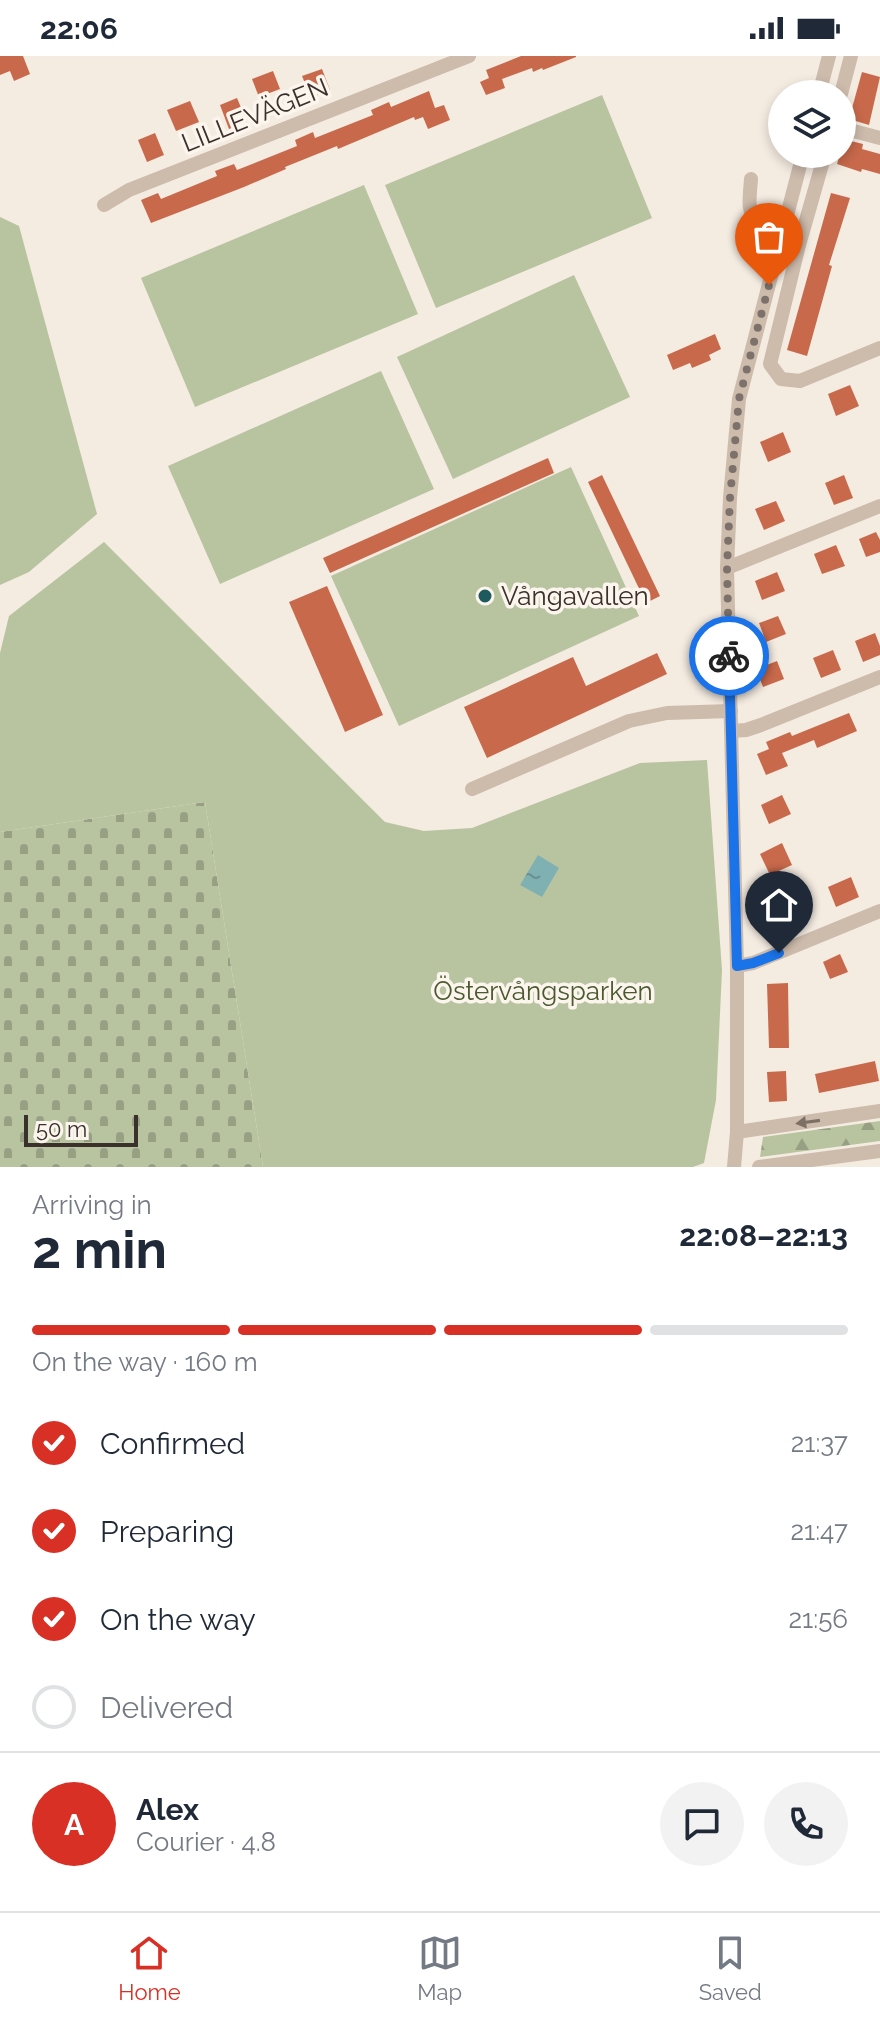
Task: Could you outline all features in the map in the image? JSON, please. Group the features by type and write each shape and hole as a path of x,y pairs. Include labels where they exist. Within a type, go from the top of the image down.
{"street":[{"name":"LILLEVÄGEN","path":"104,205 144,184 469,56"},
{"path":"823,80 829,56"},
{"path":"845,80 851,56"},
{"path":"856,132 880,138"},
{"path":"734,1167 737,1132 737,966 727,568 730,498 739,399 799,168"},
{"path":"821,168 770,364 781,379 800,381 880,348"},
{"path":"751,179 749,207 755,218 783,227"},
{"path":"727,568 880,506"},
{"path":"731,731 761,725 880,677"},
{"path":"472,789 629,721 667,713 731,711"},
{"path":"737,966 753,963 880,911"},
{"path":"737,1132 880,1111"},
{"path":"759,1167 880,1151"}],"green space":[{"path":"602,95 652,218 436,308 385,185"},
{"path":"364,185 418,314 195,407 141,278"},
{"path":"0,217 19,226 97,514 29,572 0,585"},
{"path":"574,275 630,397 453,479 397,357"},
{"path":"381,371 434,489 220,584 168,466"},
{"name":"Vångavallen","path":"571,467 639,616 399,726 331,576"},
{"name":"Östervångsparken","path":"104,542 385,822 424,831 472,828 640,763 707,760 722,970 716,1100 704,1163 693,1167 263,1167 205,802 0,832 0,653 9,616"},
{"path":"205,802 263,1167 0,1167 0,832"},
{"path":"880,1121 880,1141 760,1157 763,1137"}],"water":[{"path":"538,855 559,868 542,897 520,885"}],"building":[{"path":"0,56 23,56 30,74 14,81 10,71 0,75"},
{"path":"521,56 576,57 543,70 533,72 532,68 502,79 505,88 486,95 480,82 489,78 486,70"},
{"path":"322,69 330,90 311,98 302,76"},
{"path":"273,71 280,89 259,97 252,79"},
{"path":"862,72 880,77 869,125 856,121 856,94"},
{"path":"429,91 435,108 444,105 450,120 428,129 423,117 415,120 414,117 151,223 141,200 158,193 161,199 217,176 215,171 234,164 237,170 297,146 295,140 313,132 315,138 373,115 371,110 389,102 391,107"},
{"path":"237,98 247,122 229,129 220,105"},
{"path":"190,101 199,122 176,131 167,110"},
{"path":"155,133 164,155 147,162 138,140"},
{"path":"856,142 863,144 862,149 880,154 880,174 862,169 861,172 849,168 856,168"},
{"path":"831,193 850,198 829,265 832,266 807,356 787,350"},
{"path":"715,334 721,349 709,355 711,360 692,368 690,363 673,370 667,355"},
{"path":"850,385 859,406 836,416 828,394"},
{"path":"783,432 791,452 768,462 760,442"},
{"path":"548,458 554,473 330,573 323,558"},
{"path":"602,475 660,596 646,603 588,482"},
{"path":"844,475 853,498 834,505 825,483"},
{"path":"776,501 785,521 764,530 755,509"},
{"path":"876,532 880,552 866,557 859,539"},
{"path":"836,545 845,566 822,574 814,554"},
{"path":"777,572 785,591 762,600 755,581"},
{"path":"327,586 383,715 345,732 289,602"},
{"path":"778,616 786,634 766,642 759,623"},
{"path":"875,633 880,655 863,662 855,641"},
{"path":"833,650 841,670 821,678 813,658"},
{"path":"657,653 667,674 487,758 464,707 573,657 586,686"},
{"path":"777,661 784,679 763,687 756,669"},
{"path":"849,713 857,731 817,748 814,740 782,753 788,766 766,775 757,754 769,749 766,742 790,732 792,736"},
{"path":"782,795 791,814 769,824 761,805"},
{"path":"782,843 792,865 770,875 760,854"},
{"path":"851,877 859,897 836,907 828,887"},
{"path":"784,897 794,921 773,929 760,909"},
{"path":"840,954 848,972 830,979 823,962"},
{"path":"788,983 789,1048 769,1048 767,984"},
{"path":"875,1061 879,1081 819,1093 815,1074"},
{"path":"786,1071 787,1101 769,1102 767,1072"}],"way so far":[{"path":"729,656 727,568 739,399 769,285"}],"place":[{"name":"Vångavallen","path":"485,596"}],"route":[{"path":"729,656 737,966 779,953"}]}
